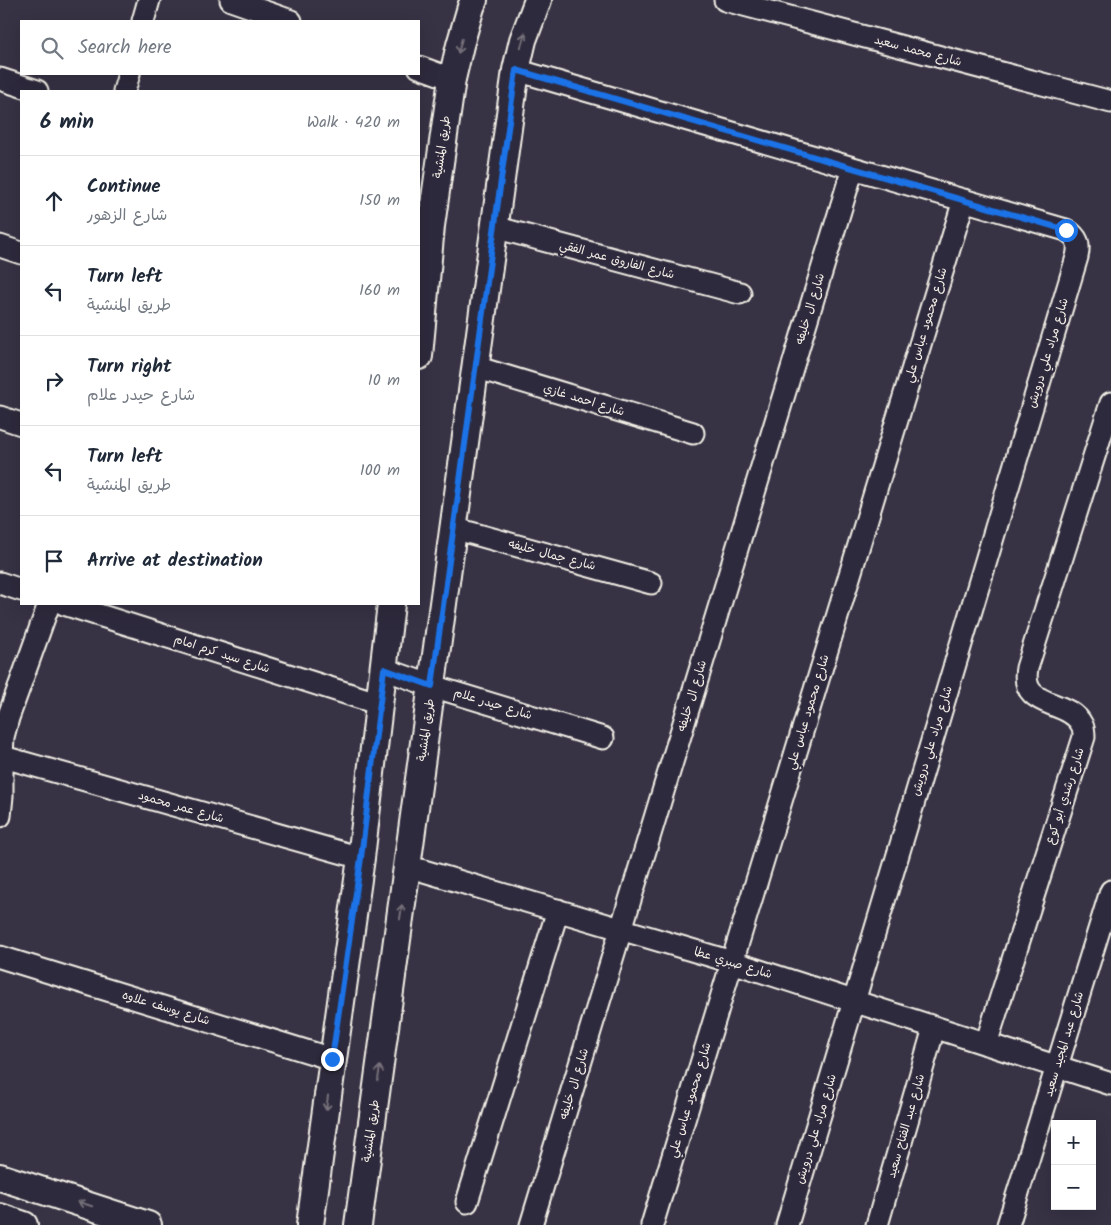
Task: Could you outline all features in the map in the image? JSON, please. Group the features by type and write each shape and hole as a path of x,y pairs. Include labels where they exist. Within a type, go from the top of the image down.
{"street":[{"path":"143,20 149,0"},
{"path":"232,0 288,20"},
{"name":"طريق المنشية","path":"420,334 425,224 452,79 474,0"},
{"name":"طريق المنشية","path":"358,1225 516,70 523,40 538,0"},
{"name":"شارع محمد سعيد","path":"725,0 1111,102"},
{"path":"420,67 452,79"},
{"path":"516,70 964,200"},
{"path":"124,90 129,75"},
{"path":"0,79 34,90"},
{"name":"شارع ال خليفه","path":"536,1224 621,929 853,168"},
{"name":"شارع مراد علي درويش","path":"787,1225 1077,257 1077,241 1073,234 1066,230 964,200"},
{"name":"شارع محمود عباس علي","path":"652,1225 964,200"},
{"name":"شارع الفاروق عمر الفقي","path":"494,227 740,293"},
{"path":"0,246 20,253"},
{"name":"شارع احمد غازي","path":"475,367 693,433"},
{"name":"شارع رشدي أبو كوع","path":"986,1044 1084,737 1083,727 1078,718 1036,697 1030,692 1026,676 1111,403"},
{"path":"0,417 20,424"},
{"name":"شارع جمال خليفه","path":"453,528 651,583"},
{"path":"0,583 20,590"},
{"path":"0,816 3,737 49,605"},
{"name":"شارع سيد كرم امام","path":"67,605 380,704"},
{"path":"310,1225 361,858 391,605"},
{"name":"شارع حيدر علام","path":"384,669 432,686 603,738"},
{"name":"شارع عمر محمود","path":"1,756 361,858"},
{"name":"شارع صبري عطا","path":"407,866 732,962 1111,1084"},
{"name":"شارع عبد المجيد سعيد","path":"1008,1225 1111,891"},
{"path":"467,1202 558,910"},
{"name":"شارع يوسف علاوه","path":"0,957 332,1059"},
{"name":"شارع عبد الفتاح سعيد","path":"877,1225 934,1028"},
{"path":"0,1177 148,1225"},
{"path":"0,1217 24,1225"}],"route":[{"path":"332,1059 361,858 384,669 432,686 516,70 1066,230"}]}
